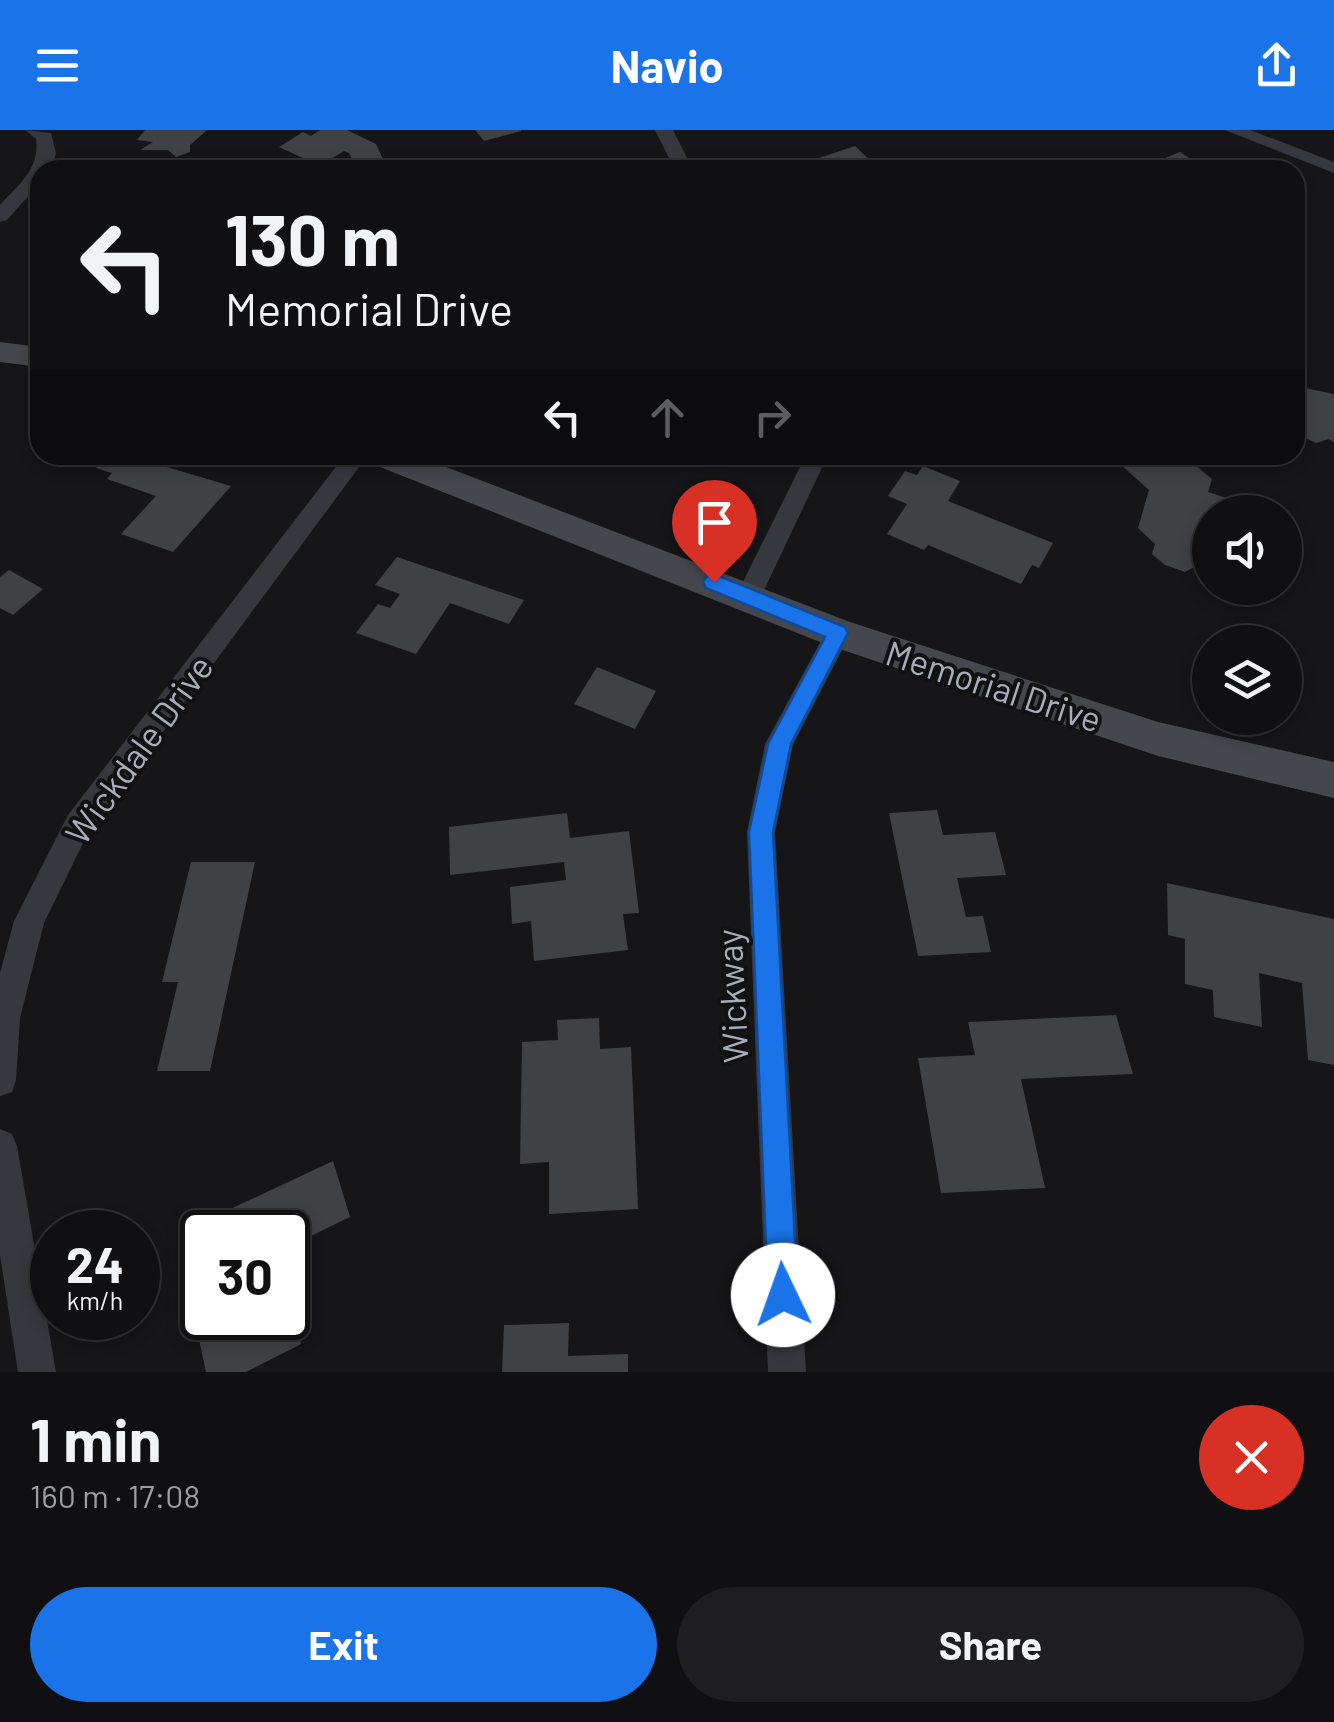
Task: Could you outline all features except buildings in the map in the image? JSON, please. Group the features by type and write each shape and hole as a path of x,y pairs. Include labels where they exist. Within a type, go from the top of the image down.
{"street":[{"path":"45,160 47,153 40,134 65,130"},
{"path":"664,130 679,160"},
{"path":"1234,130 1334,168"},
{"path":"0,216 30,183"},
{"path":"0,352 30,356"},
{"name":"Wickdale Drive","path":"0,1080 4,1018 29,921 78,824 349,465"},
{"name":"Memorial Drive","path":"408,465 838,633 1158,740 1334,780"},
{"path":"749,596 812,465"},
{"name":"Wickway","path":"787,1372 761,832 780,744 838,633"},
{"path":"0,1146 37,1372"}],"route":[{"path":"714,582 838,633 780,744 761,832 783,1295"}]}
